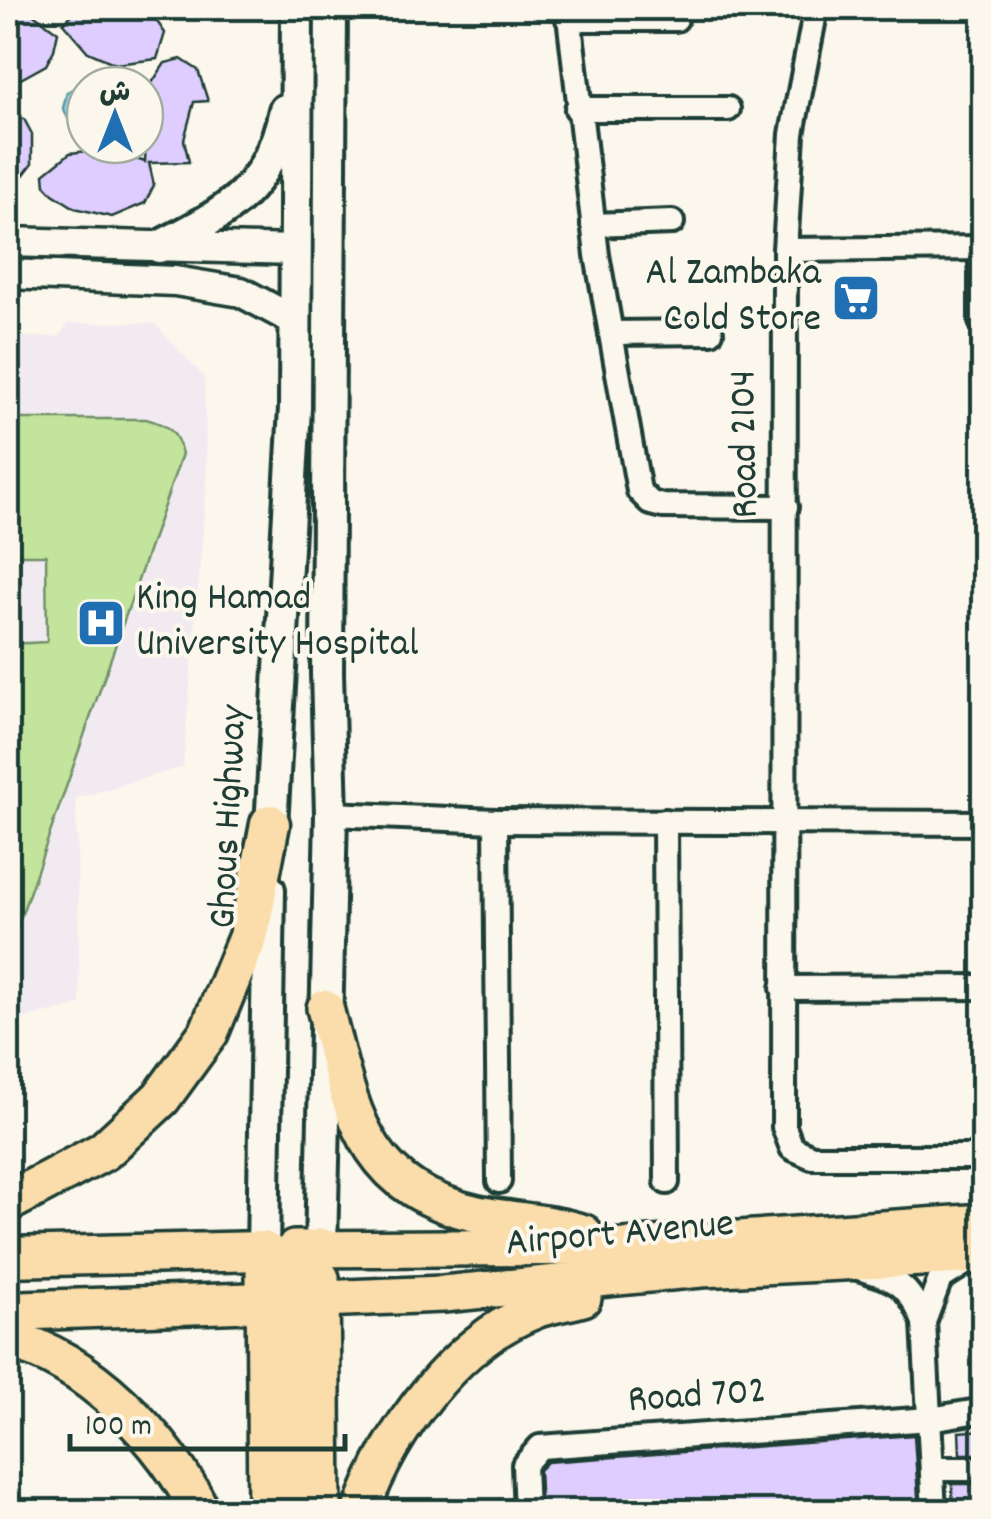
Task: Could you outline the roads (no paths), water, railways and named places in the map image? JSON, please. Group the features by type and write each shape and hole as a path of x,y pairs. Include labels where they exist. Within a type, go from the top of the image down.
{"highway":[{"path":"8,1202 104,1152 161,1098 209,1032 248,937 270,824"},
{"path":"8,1311 284,1283 320,1248"},
{"path":"8,1257 284,1283"},
{"path":"8,1282 284,1283"},
{"path":"284,1283 299,1512"},
{"path":"8,1340 25,1343 116,1401 163,1450 200,1512"}],"main road":[{"name":"Ghous Highway","path":"266,1512 284,1283 270,824 290,510 296,321 293,250 297,8"},
{"path":"320,1248 331,814 327,673 331,8"},
{"path":"158,247 242,200 268,165 297,54"},
{"path":"293,250 314,285 318,634 327,673"},
{"path":"325,1008 363,1139 386,1169 431,1197 475,1214 578,1231 623,1247"},
{"name":"Airport Avenue","path":"320,1248 623,1247 984,1222"},
{"name":"Airport Avenue","path":"284,1283 442,1294 701,1269 983,1255"},
{"path":"361,1512 394,1438 463,1358 501,1330 538,1310 701,1269"},
{"name":"Ghous Highway","path":"284,1283 323,1512"}],"street":[{"name":"Road 2104","path":"816,8 792,134 786,250 784,1128 792,1148 812,1157 984,1157"},
{"path":"676,19 568,13 593,225 636,484 643,497 663,506 786,507"},
{"path":"578,109 728,109"},
{"path":"593,225 672,222"},
{"path":"8,242 293,250"},
{"path":"786,250 982,248 981,321"},
{"path":"8,274 174,282 240,292 296,321"},
{"path":"610,333 711,332"},
{"path":"331,814 496,821 984,823"},
{"path":"496,821 499,1181"},
{"path":"665,821 667,1182"},
{"path":"783,988 984,987"},
{"path":"924,1322 940,1280 954,1266 983,1255"},
{"path":"841,1263 899,1283 912,1293 924,1322 934,1512"},
{"name":"Road 702","path":"526,1512 524,1465 540,1446 930,1419 984,1410"},
{"path":"932,1469 984,1469"}],"place":[{"name":"Al Zambaka Cold Store","path":"856,298"},
{"name":"King Hamad University Hospital","path":"101,623"}]}
